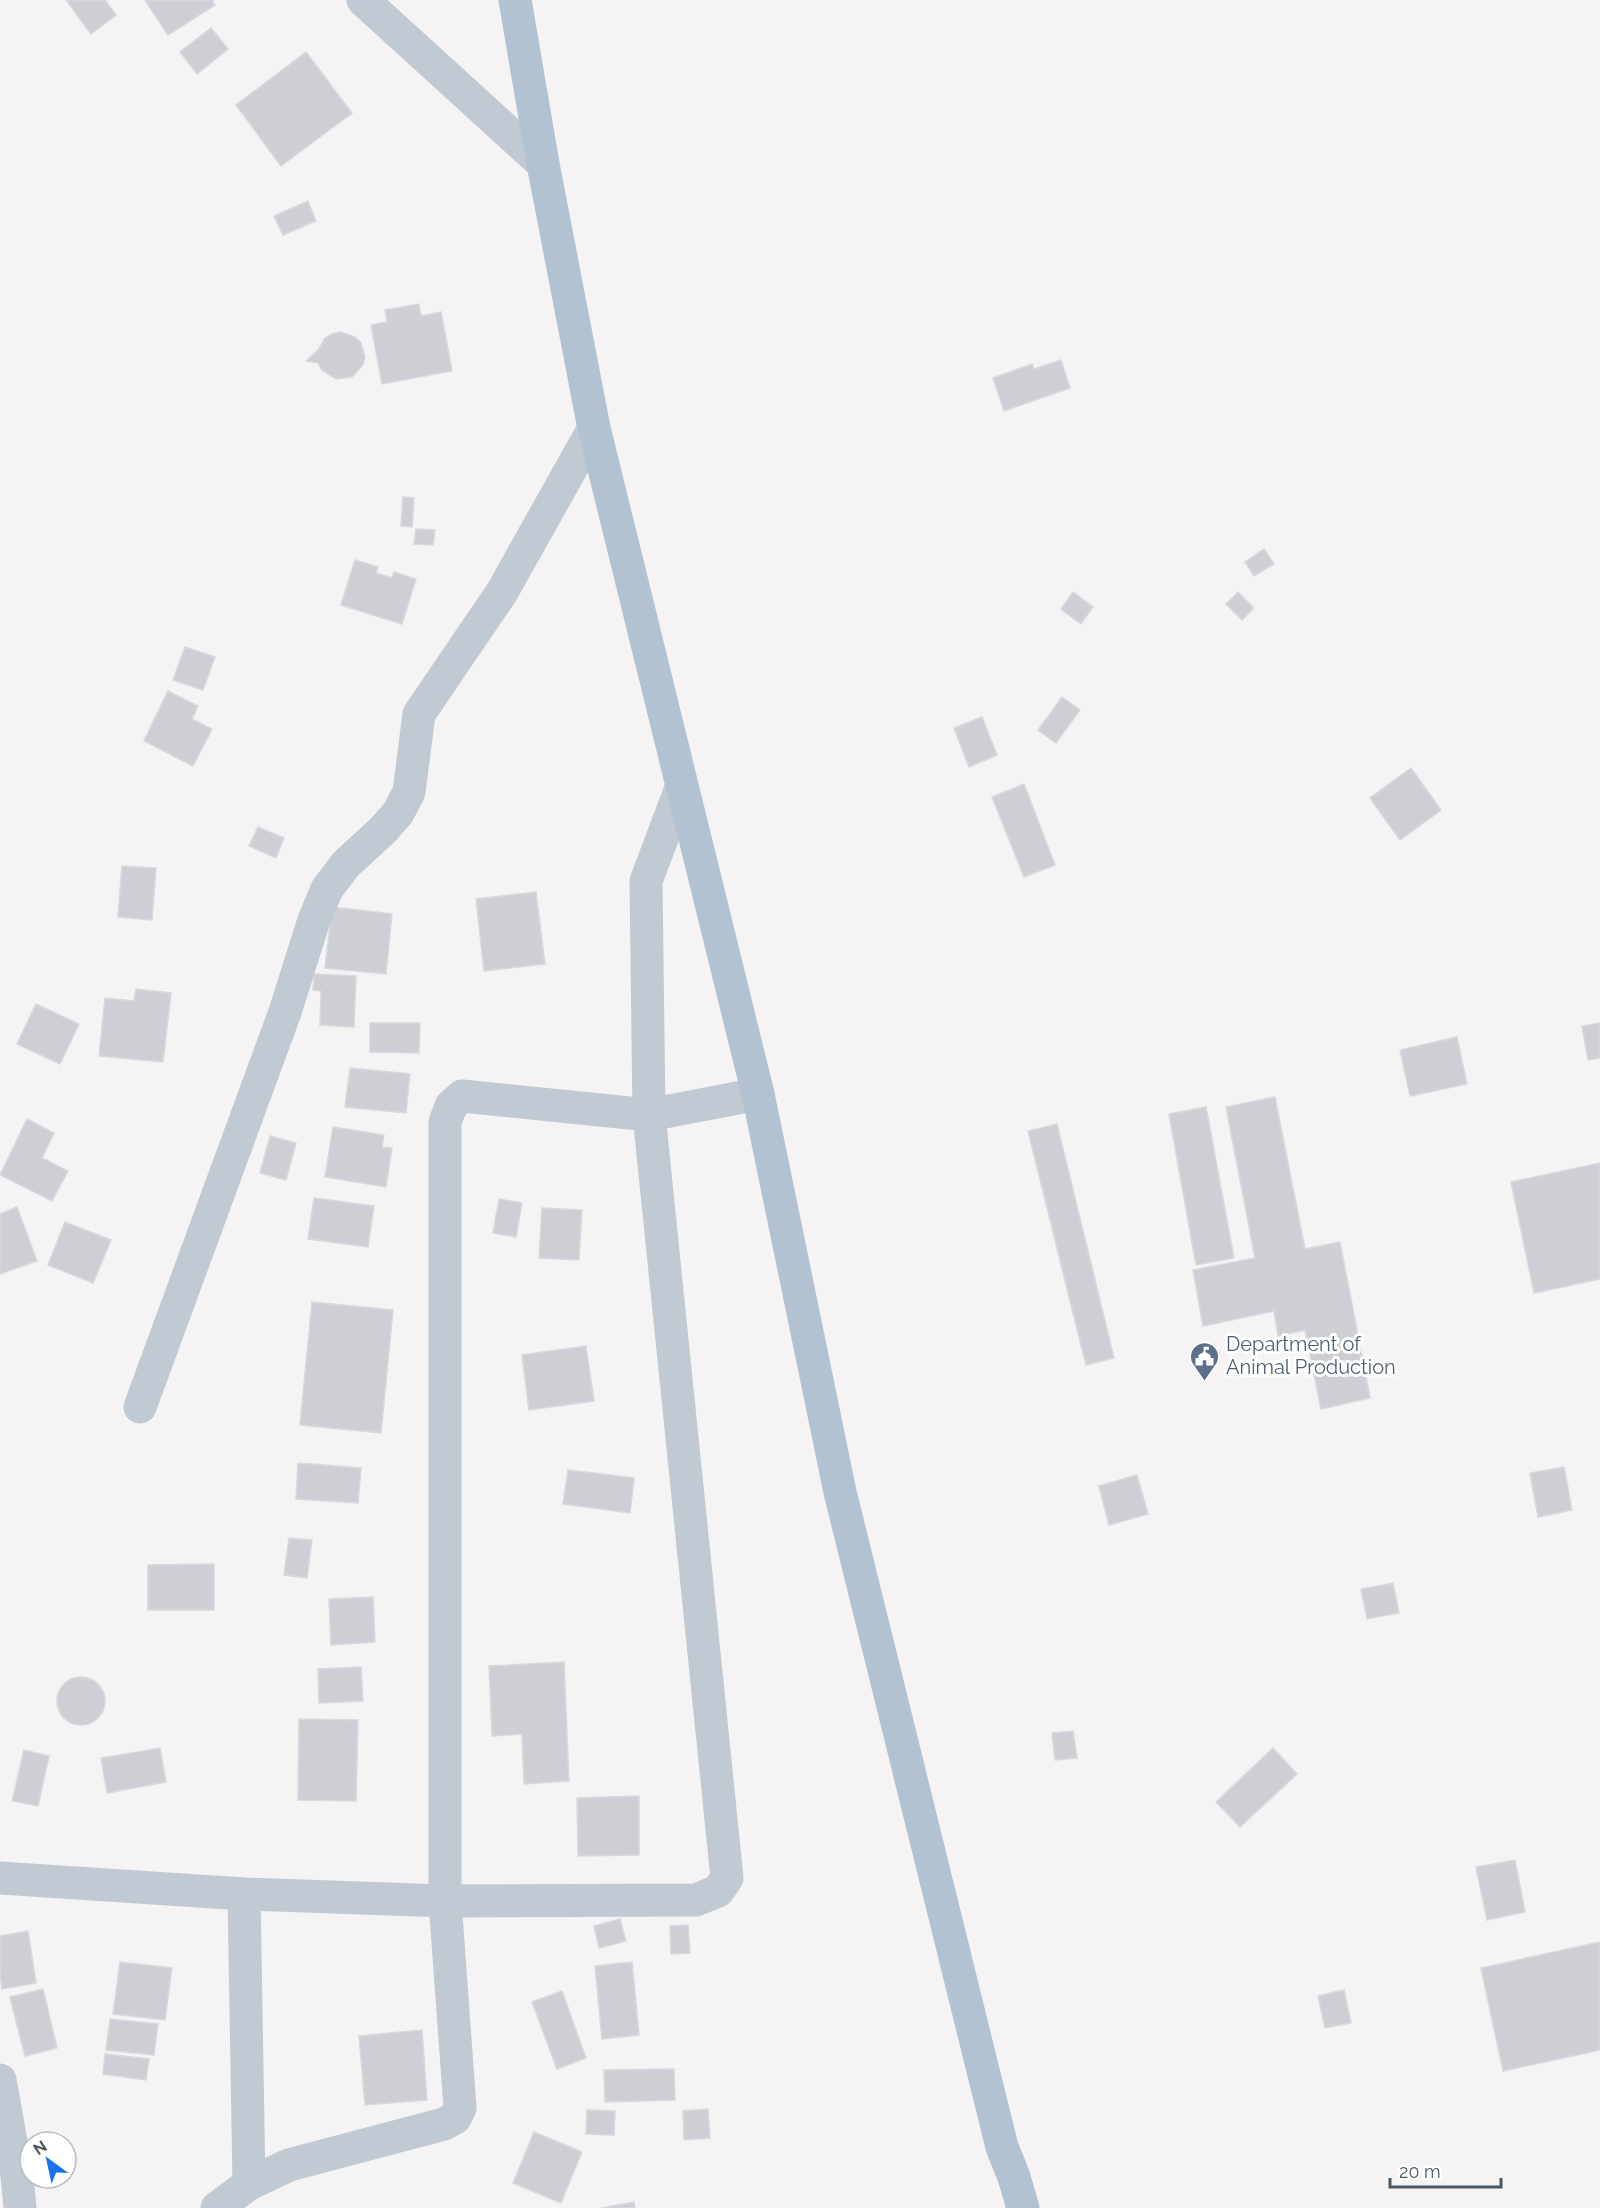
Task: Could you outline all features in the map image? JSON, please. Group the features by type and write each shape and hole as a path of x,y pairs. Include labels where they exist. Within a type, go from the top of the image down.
{"main road":[{"path":"515,0 543,164 594,428 758,1094 840,1492 1002,2147 1023,2208"},
{"path":"1002,2147 1001,2180 1006,2208"}],"street":[{"path":"363,0 543,164"},
{"path":"140,1407 285,1012 314,920 327,889 346,864 399,813 409,792 414,738 419,714 502,592 594,428"},
{"path":"0,1878 244,1894 445,1901 696,1900 718,1891 727,1878 649,1115 646,881 681,788"},
{"path":"217,2208 249,2184 289,2164 444,2124 455,2118 460,2108 445,1901 445,1122 451,1106 462,1096 649,1115 758,1094"},
{"path":"244,1894 249,2184"},
{"path":"0,2080 17,2175 20,2208"}],"building":[{"path":"66,0 105,0 116,15 91,34"},
{"path":"145,0 212,0 215,5 168,35"},
{"path":"211,28 228,49 197,74 180,52"},
{"path":"306,52 352,113 281,166 236,105"},
{"path":"308,201 316,221 283,235 274,216"},
{"path":"419,304 421,316 441,312 452,371 382,384 371,325 387,322 385,310"},
{"path":"340,332 355,337 361,343 365,357 363,365 352,377 336,379 322,370 318,363 306,361 318,350 325,338"},
{"path":"1061,360 1070,388 1004,411 993,378 1032,364 1034,369"},
{"path":"403,497 414,498 412,527 401,526"},
{"path":"416,529 435,530 433,545 414,544"},
{"path":"1264,549 1274,564 1254,576 1245,562"},
{"path":"355,560 378,567 376,573 392,578 394,572 416,579 402,624 341,605"},
{"path":"1073,592 1093,607 1081,624 1061,609"},
{"path":"1238,592 1254,608 1242,620 1226,604"},
{"path":"185,647 215,657 203,690 173,680"},
{"path":"168,691 198,706 192,719 212,729 193,766 144,741"},
{"path":"1062,697 1080,710 1056,743 1038,730"},
{"path":"982,717 997,755 969,767 954,728"},
{"path":"1411,768 1441,810 1400,840 1370,798"},
{"path":"1024,784 1055,865 1024,877 992,797"},
{"path":"258,827 284,838 276,858 249,846"},
{"path":"122,866 156,868 152,920 118,917"},
{"path":"536,892 545,964 484,971 476,899"},
{"path":"332,907 392,914 386,974 325,968"},
{"path":"314,974 356,976 354,1027 320,1025 321,991 313,990"},
{"path":"136,989 171,993 163,1062 99,1056 105,998 134,1001"},
{"path":"36,1004 79,1024 60,1064 17,1044"},
{"path":"370,1023 420,1023 419,1053 370,1052"},
{"path":"1600,1023 1600,1058 1588,1060 1582,1026"},
{"path":"1457,1037 1467,1084 1410,1096 1400,1050"},
{"path":"350,1068 410,1074 406,1113 345,1107"},
{"path":"1275,1097 1305,1249 1340,1242 1370,1398 1321,1409 1305,1330 1278,1336 1274,1311 1203,1326 1193,1270 1255,1258 1226,1107"},
{"path":"1206,1107 1234,1258 1196,1265 1169,1114"},
{"path":"27,1119 54,1133 42,1158 68,1171 52,1201 0,1175"},
{"path":"1057,1124 1114,1358 1086,1365 1028,1131"},
{"path":"333,1127 384,1135 382,1147 392,1148 386,1187 325,1177"},
{"path":"270,1136 296,1143 286,1180 260,1173"},
{"path":"1600,1163 1600,1279 1534,1293 1511,1182"},
{"path":"314,1198 374,1206 368,1247 308,1239"},
{"path":"499,1199 522,1203 516,1237 493,1233"},
{"path":"17,1207 37,1261 0,1274 0,1214"},
{"path":"542,1208 582,1210 579,1260 539,1258"},
{"path":"65,1222 111,1240 93,1283 48,1265"},
{"path":"312,1302 393,1310 381,1433 300,1425"},
{"path":"586,1346 594,1401 529,1410 522,1355"},
{"path":"298,1463 361,1468 358,1503 296,1499"},
{"path":"1564,1467 1572,1510 1538,1517 1530,1473"},
{"path":"568,1470 634,1478 630,1513 563,1504"},
{"path":"1137,1475 1148,1514 1109,1525 1099,1486"},
{"path":"289,1538 312,1540 307,1578 284,1575"},
{"path":"214,1564 214,1610 148,1610 148,1565"},
{"path":"1393,1583 1399,1613 1367,1619 1361,1589"},
{"path":"373,1597 375,1642 331,1645 329,1599"},
{"path":"564,1662 569,1781 524,1784 522,1734 492,1736 489,1666"},
{"path":"361,1667 363,1701 319,1703 318,1669"},
{"path":"81,1677 98,1684 105,1701 98,1718 81,1725 64,1718 57,1701 64,1684"},
{"path":"299,1719 358,1720 356,1801 298,1800"},
{"path":"1073,1731 1077,1758 1055,1760 1052,1733"},
{"path":"160,1748 166,1782 107,1793 101,1758"},
{"path":"1273,1748 1297,1774 1240,1827 1216,1802"},
{"path":"24,1750 49,1756 38,1806 12,1801"},
{"path":"639,1796 639,1855 578,1856 577,1798"},
{"path":"1515,1860 1525,1912 1487,1920 1476,1867"},
{"path":"620,1919 626,1941 599,1948 594,1926"},
{"path":"688,1925 690,1953 671,1954 670,1926"},
{"path":"28,1931 36,1983 2,1989 0,1936"},
{"path":"1600,1942 1600,2050 1503,2071 1481,1968"},
{"path":"120,1962 172,1968 165,2020 113,2014"},
{"path":"632,1962 639,2035 602,2039 595,1966"},
{"path":"43,1989 57,2048 25,2056 10,1997"},
{"path":"1344,1990 1351,2023 1325,2028 1318,1996"},
{"path":"562,1991 586,2058 557,2069 532,2002"},
{"path":"110,2019 158,2024 154,2055 106,2050"},
{"path":"422,2030 427,2100 365,2105 359,2036"},
{"path":"105,2054 149,2059 146,2080 103,2074"},
{"path":"674,2069 675,2100 605,2102 604,2070"},
{"path":"708,2109 710,2138 684,2140 683,2111"},
{"path":"587,2110 615,2111 614,2135 586,2134"},
{"path":"534,2132 582,2152 561,2203 513,2183"},
{"path":"634,2202 635,2208 601,2208"}],"place":[{"name":"Department of Animal Production","path":"1205,1382"}]}
